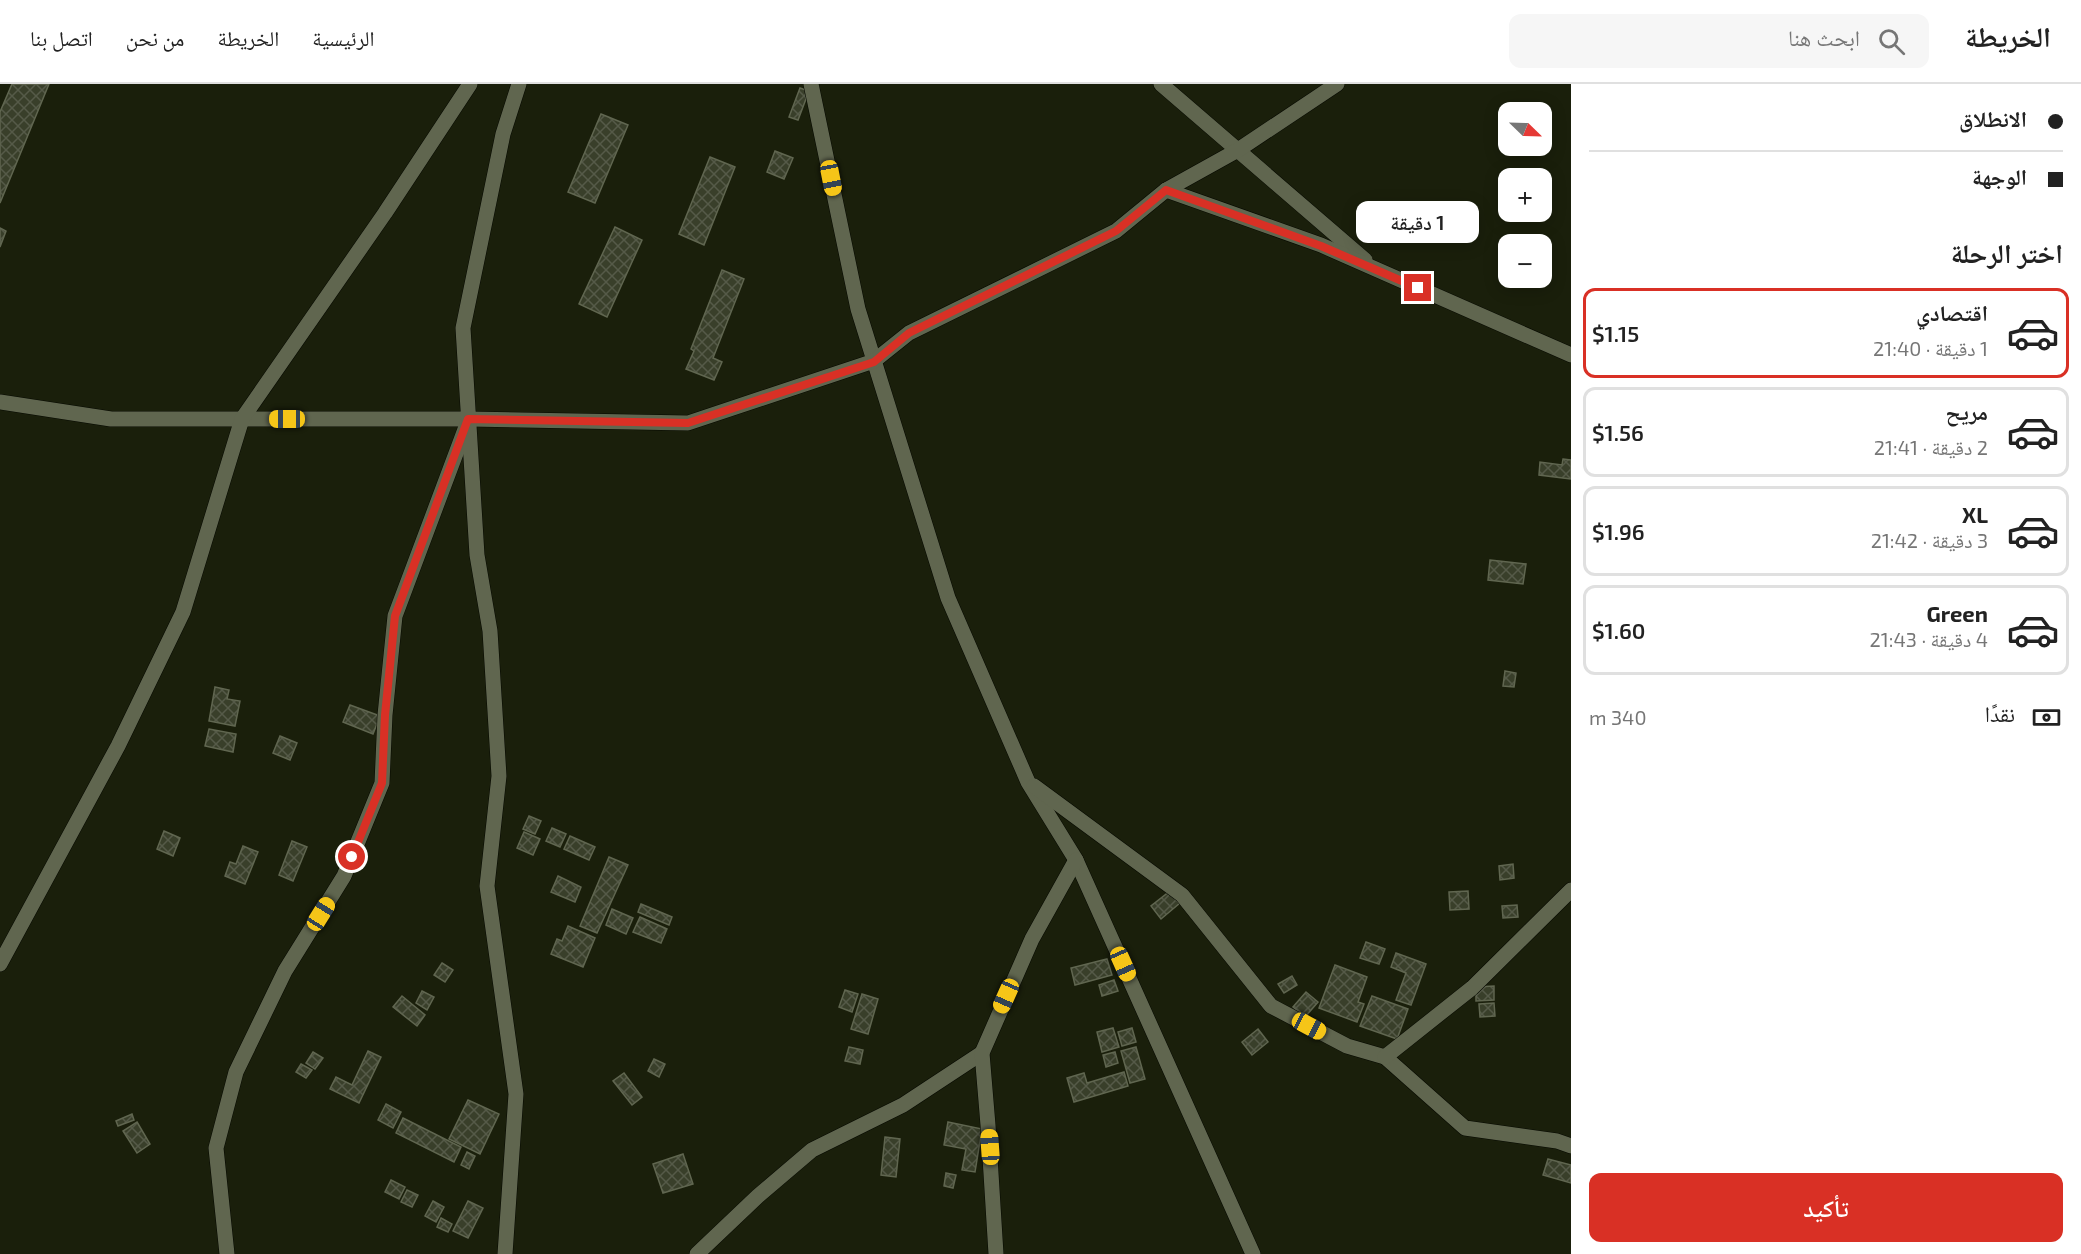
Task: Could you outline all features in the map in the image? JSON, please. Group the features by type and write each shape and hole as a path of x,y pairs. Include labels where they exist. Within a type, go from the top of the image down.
{"street":[{"path":"0,964 118,746 183,612 242,419 385,213 471,84"},
{"path":"505,1254 516,1095 487,886 499,776 490,631 477,555 463,328 503,134 519,84"},
{"path":"811,84 858,309 948,598 1028,782 1077,860 1253,1254"},
{"path":"1161,84 1376,270"},
{"path":"0,402 111,419 468,419 688,423 874,362 909,333 1116,231 1166,190 1238,150 1337,84"},
{"path":"1166,190 1321,246 1571,355"},
{"path":"227,1254 216,1148 236,1072 285,971 344,876 382,783 385,715 395,616 468,419"},
{"path":"1028,782 1182,895 1271,1005 1347,1046 1385,1058 1465,1128 1557,1141 1571,1146"},
{"path":"996,1254 982,1053 1032,939 1077,860"},
{"path":"1385,1058 1472,988 1571,890"},
{"path":"697,1254 812,1150 903,1105 982,1053"}],"building":[{"path":"12,84 49,84 0,203 0,112"},
{"path":"800,88 809,91 798,120 789,117"},
{"path":"601,114 628,125 595,203 568,192"},
{"path":"775,151 793,158 784,179 767,172"},
{"path":"710,157 735,167 704,245 679,234"},
{"path":"615,227 642,240 607,317 579,304"},
{"path":"0,228 6,231 0,247"},
{"path":"722,270 744,279 713,358 722,362 714,380 686,369 694,351 691,349"},
{"path":"1563,459 1571,460 1571,479 1539,475 1540,462 1562,465"},
{"path":"1490,560 1526,564 1523,584 1488,580"},
{"path":"1505,671 1516,673 1514,687 1503,686"},
{"path":"215,687 229,690 227,699 240,701 235,726 209,721"},
{"path":"350,705 380,716 373,734 343,722"},
{"path":"209,729 236,734 233,752 205,746"},
{"path":"280,736 297,743 290,760 273,753"},
{"path":"529,816 541,821 535,834 523,829"},
{"path":"552,828 566,834 560,847 546,841"},
{"path":"164,831 180,838 173,856 157,849"},
{"path":"524,832 540,839 533,855 517,848"},
{"path":"570,836 595,847 589,860 564,849"},
{"path":"292,841 307,847 293,881 279,875"},
{"path":"243,846 258,852 245,884 225,876 230,862 236,864"},
{"path":"609,857 628,865 597,933 580,926"},
{"path":"1513,864 1514,878 1500,880 1499,866"},
{"path":"558,876 581,887 575,902 551,892"},
{"path":"1170,891 1180,903 1161,919 1151,906"},
{"path":"1468,891 1469,909 1450,910 1449,892"},
{"path":"641,904 672,917 669,925 638,912"},
{"path":"1517,905 1518,917 1503,918 1502,906"},
{"path":"612,909 633,918 626,934 606,925"},
{"path":"640,917 667,929 661,943 633,932"},
{"path":"568,926 595,938 583,967 551,954 557,939 562,941"},
{"path":"1366,942 1385,949 1379,964 1360,958"},
{"path":"1396,953 1426,964 1411,1005 1396,1000 1406,973 1391,967"},
{"path":"1107,959 1112,975 1075,985 1071,968"},
{"path":"442,963 453,970 445,982 434,975"},
{"path":"1335,965 1367,977 1358,1002 1364,1004 1357,1022 1319,1008"},
{"path":"1292,976 1297,985 1284,993 1278,984"},
{"path":"1114,980 1118,991 1102,996 1099,985"},
{"path":"1494,986 1494,1000 1476,1001 1476,987"},
{"path":"845,990 858,994 852,1012 839,1007"},
{"path":"422,991 434,997 427,1010 416,1003"},
{"path":"1306,992 1318,1002 1305,1017 1293,1007"},
{"path":"862,994 878,999 868,1034 851,1029"},
{"path":"402,996 425,1015 417,1026 393,1007"},
{"path":"1372,996 1408,1009 1397,1039 1360,1026"},
{"path":"1494,1003 1495,1016 1480,1017 1479,1004"},
{"path":"1113,1028 1119,1047 1102,1052 1097,1032"},
{"path":"1132,1028 1136,1042 1122,1046 1118,1032"},
{"path":"1258,1029 1268,1042 1252,1055 1242,1042"},
{"path":"849,1047 863,1050 860,1064 845,1061"},
{"path":"1136,1047 1145,1079 1130,1083 1121,1051"},
{"path":"368,1051 381,1057 359,1103 330,1089 336,1077 352,1085"},
{"path":"313,1052 323,1058 315,1069 306,1063"},
{"path":"1115,1052 1118,1063 1106,1067 1103,1055"},
{"path":"654,1059 665,1064 659,1077 648,1071"},
{"path":"301,1064 312,1070 306,1078 296,1072"},
{"path":"1124,1072 1128,1086 1074,1102 1067,1078 1084,1073 1087,1083"},
{"path":"624,1073 642,1097 632,1105 613,1081"},
{"path":"468,1100 499,1114 480,1154 449,1139"},
{"path":"386,1104 401,1112 393,1128 378,1120"},
{"path":"132,1114 134,1120 118,1126 116,1121"},
{"path":"403,1118 461,1147 454,1162 396,1133"},
{"path":"137,1122 150,1144 137,1153 123,1131"},
{"path":"948,1122 982,1129 975,1172 962,1170 966,1149 944,1145"},
{"path":"885,1137 900,1139 896,1177 881,1175"},
{"path":"467,1152 475,1156 469,1169 461,1165"},
{"path":"683,1154 693,1184 663,1193 653,1164"},
{"path":"1548,1159 1571,1165 1571,1183 1543,1175"},
{"path":"946,1173 956,1175 953,1188 944,1186"},
{"path":"391,1180 405,1187 399,1199 385,1192"},
{"path":"407,1190 418,1195 412,1207 401,1202"},
{"path":"433,1201 444,1207 436,1222 425,1216"},
{"path":"468,1201 483,1208 468,1238 453,1231"},
{"path":"441,1218 452,1224 448,1232 437,1227"}],"route":[{"path":"352,857 382,783 385,715 395,616 468,419 688,423 874,362 909,333 1116,231 1166,190 1321,246 1418,288"}]}
